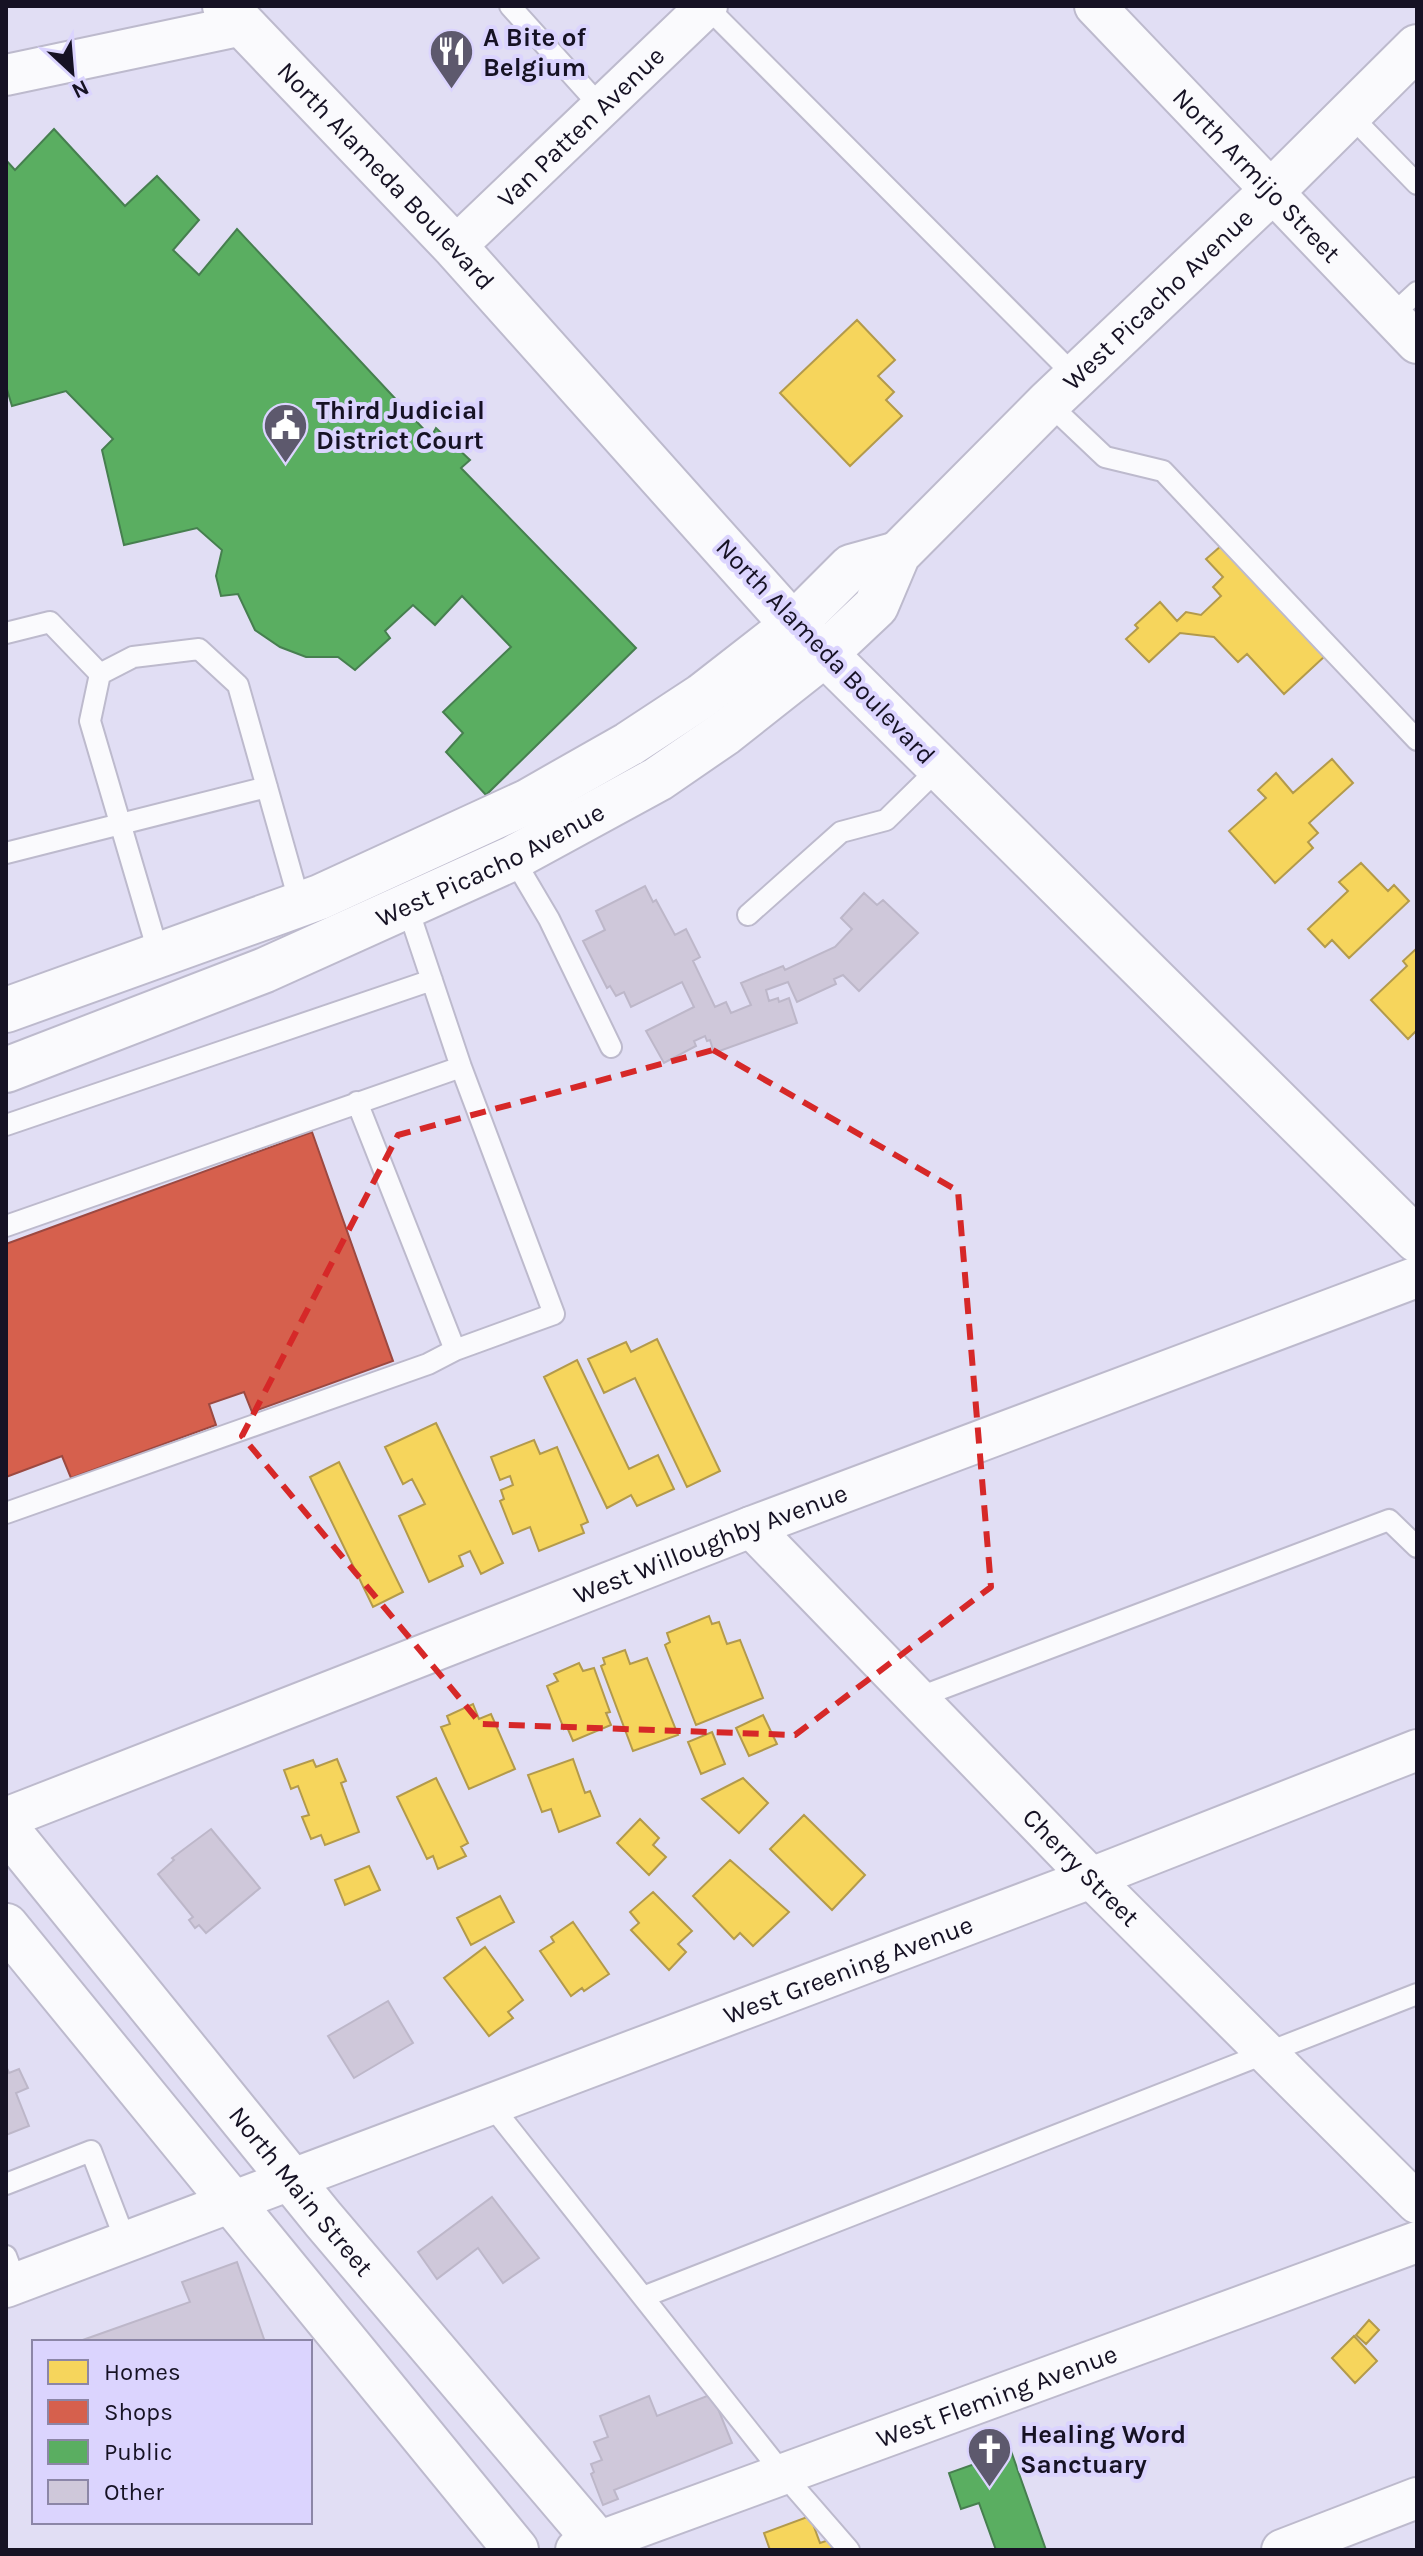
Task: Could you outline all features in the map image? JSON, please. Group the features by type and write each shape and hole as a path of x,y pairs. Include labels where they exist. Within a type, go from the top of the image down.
{"main road":[{"name":"North Alameda Boulevard","path":"234,16 455,247 793,625 1417,1240"},
{"name":"West Picacho Avenue","path":"6,1070 265,970 513,858 658,779 725,733 825,654 876,606 898,554 1062,390 1272,191 1417,47"},
{"name":"West Picacho Avenue","path":"6,1010 300,904 394,865 527,802 629,744 702,696 793,625 851,567 898,554"},
{"name":"North Main Street","path":"6,1828 284,2184 592,2547"},
{"path":"6,1926 516,2550"}],"street":[{"name":"Van Patten Avenue","path":"455,247 706,6"},
{"name":"North Armijo Street","path":"1095,6 1272,191 1408,317"},
{"path":"6,75 234,16"},
{"name":"West Willoughby Avenue","path":"6,1818 751,1527 1417,1277"},
{"name":"Cherry Street","path":"751,1527 1091,1878 1417,2203"},
{"name":"West Greening Avenue","path":"9,2276 126,2242 284,2184 1091,1878 1417,1750"},
{"name":"West Fleming Avenue","path":"592,2547 1417,2242"},
{"path":"1282,2550 1417,2498"}],"lane":[{"path":"706,6 1062,390 1105,457 1163,471 1417,740"},
{"path":"518,9 601,107"},
{"path":"1349,114 1417,184"},
{"path":"6,633 50,622 100,674"},
{"path":"100,674 133,657 199,649 238,685 300,904"},
{"path":"100,674 90,721 123,824 159,955"},
{"path":"748,915 841,832 886,820 940,767"},
{"path":"6,853 267,787"},
{"path":"513,858 549,919 611,1047"},
{"path":"6,1513 428,1364 455,1350 554,1314 461,1067 407,906"},
{"path":"6,1125 432,980"},
{"path":"6,1226 461,1067"},
{"path":"357,1102 455,1350"},
{"path":"917,1698 1389,1520 1417,1547"},
{"path":"643,2297 1417,1994"},
{"path":"491,2105 783,2474 849,2550"},
{"path":"6,2184 91,2151 126,2242"}],"highlighted area":[{"path":"713,1050 958,1191 991,1587 795,1735 481,1724 242,1436 398,1135"}],"building: Homes":[{"path":"857,320 895,360 878,376 894,392 886,400 902,416 850,466 780,393"},
{"path":"1221,546 1325,656 1284,694 1247,654 1238,662 1214,637 1180,633 1149,662 1126,639 1138,628 1135,625 1160,602 1177,621 1186,612 1201,615 1221,596 1213,587 1223,577 1206,559"},
{"path":"1332,759 1353,783 1309,823 1318,833 1308,842 1313,848 1275,883 1229,831 1266,798 1258,790 1276,773 1293,793"},
{"path":"1361,863 1388,891 1394,885 1409,901 1349,958 1332,940 1325,947 1308,929 1348,891 1339,882"},
{"path":"1417,948 1417,1030 1408,1039 1371,1000 1407,966 1403,961"},
{"path":"657,1339 720,1471 687,1487 635,1378 604,1393 588,1359 626,1342 631,1352"},
{"path":"577,1360 629,1469 658,1455 674,1489 637,1506 631,1495 607,1508 544,1377"},
{"path":"436,1423 503,1563 481,1574 470,1551 459,1556 463,1566 429,1582 399,1516 425,1504 412,1479 403,1484 385,1447"},
{"path":"534,1440 540,1454 557,1447 588,1522 581,1525 584,1533 539,1551 530,1527 513,1534 500,1501 504,1499 501,1490 513,1485 510,1476 500,1480 491,1457"},
{"path":"339,1462 403,1592 373,1607 310,1477"},
{"path":"709,1616 712,1624 719,1622 727,1644 740,1640 763,1698 696,1725 665,1645 670,1642 667,1633"},
{"path":"625,1650 630,1664 647,1658 678,1735 633,1751 601,1666 605,1664 603,1658"},
{"path":"579,1663 583,1671 594,1668 610,1712 606,1713 611,1725 573,1741 567,1727 564,1729 547,1686 558,1681 554,1674"},
{"path":"473,1704 479,1719 491,1714 515,1769 469,1789 441,1727 450,1724 447,1716"},
{"path":"763,1715 777,1744 749,1756 736,1728"},
{"path":"712,1732 725,1764 701,1774 688,1742"},
{"path":"337,1759 346,1781 341,1783 359,1832 325,1845 321,1835 311,1839 302,1817 309,1815 298,1786 291,1789 284,1770 313,1760 316,1767"},
{"path":"573,1759 585,1793 590,1791 600,1816 559,1832 551,1809 542,1812 528,1775"},
{"path":"436,1778 468,1843 461,1847 466,1856 438,1869 433,1856 427,1859 397,1797"},
{"path":"743,1778 768,1803 739,1833 702,1799"},
{"path":"804,1815 865,1875 832,1910 770,1849"},
{"path":"640,1819 659,1838 653,1845 666,1857 649,1875 617,1843"},
{"path":"730,1860 789,1912 753,1946 740,1933 734,1939 693,1896"},
{"path":"369,1866 380,1890 345,1905 335,1880"},
{"path":"653,1892 692,1931 678,1944 686,1952 669,1970 631,1930 639,1923 630,1912"},
{"path":"500,1896 514,1922 471,1945 457,1918"},
{"path":"573,1922 609,1974 571,1996 540,1951 554,1942 551,1937"},
{"path":"485,1947 523,2000 508,2012 513,2018 489,2036 444,1978"},
{"path":"1369,2320 1379,2330 1366,2344 1356,2335"},
{"path":"1354,2336 1377,2361 1355,2383 1332,2358"},
{"path":"810,2516 820,2543 832,2539 836,2550 770,2550 764,2533"}],"building: Shops":[{"path":"312,1132 393,1361 252,1412 244,1392 209,1404 216,1425 71,1478 62,1456 6,1477 6,1244"}],"building: Public":[{"name":"Third Judicial District Court","path":"54,129 125,206 157,176 199,220 173,250 199,275 237,229 431,437 436,428 470,460 461,468 636,648 486,795 446,752 463,733 443,712 511,647 462,596 435,625 413,605 385,631 390,638 355,670 338,657 306,657 280,647 255,630 238,594 221,596 216,576 222,550 197,528 124,545 102,450 113,439 66,391 12,406 6,386 6,160 15,170"},
{"name":"Healing Word Sanctuary","path":"1011,2451 1046,2550 996,2550 979,2503 961,2509 949,2473"}],"building: Other":[{"path":"645,886 675,935 686,929 700,957 693,961 715,1007 726,1002 731,1013 751,1005 741,983 783,966 785,970 835,947 852,929 841,918 864,893 877,905 883,900 918,933 859,991 843,975 834,979 836,984 797,1002 788,982 766,990 769,1001 778,998 779,1002 789,998 797,1023 714,1053 710,1040 707,1041 705,1036 694,1041 696,1046 664,1063 646,1031 694,1007 682,982 631,1007 624,992 616,996 610,986 607,988 583,941 605,930 596,911"},
{"path":"211,1829 260,1888 206,1933 199,1925 195,1928 189,1920 193,1917 158,1874 174,1860 172,1858"},
{"path":"388,2001 413,2043 354,2078 328,2036"},
{"path":"6,2066 9,2073 19,2069 28,2088 16,2093 29,2126 6,2135"},
{"path":"492,2197 539,2258 503,2283 478,2248 437,2279 418,2252"},
{"path":"237,2262 264,2340 83,2340 190,2302 182,2282"},
{"path":"712,2394 732,2443 614,2490 618,2499 603,2505 591,2474 594,2472 591,2464 602,2460 594,2442 608,2437 600,2416 649,2396 657,2416"}],"place":[{"name":"A Bite of Belgium","path":"452,91"},
{"name":"Third Judicial District Court","path":"285,464"},
{"name":"Healing Word Sanctuary","path":"989,2488"}]}
